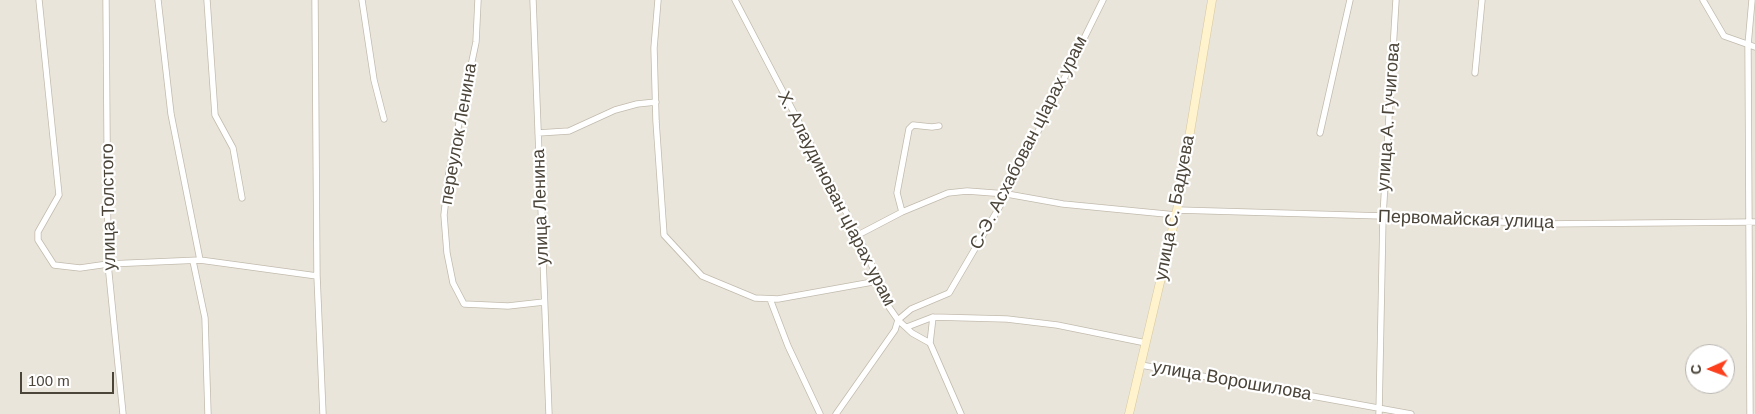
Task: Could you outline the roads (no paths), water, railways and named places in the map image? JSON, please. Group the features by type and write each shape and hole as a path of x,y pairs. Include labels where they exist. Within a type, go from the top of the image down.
{"main road":[{"name":"улица С. Бадуева","path":"1129,414 1177,212 1212,0"}],"street":[{"path":"39,0 59,195 38,232 38,240 54,265 80,268 108,264 197,260 317,276"},
{"name":"улица Толстого","path":"106,0 108,264 123,414"},
{"path":"158,0 171,114 197,260 205,318 208,414"},
{"path":"207,0 215,115 233,148 242,198"},
{"path":"315,0 317,276 324,414"},
{"path":"362,0 374,80 384,119"},
{"name":"переулок Ленина","path":"478,0 476,42 449,171 444,215 447,253 453,283 464,304 508,306 544,302"},
{"name":"улица Ленина","path":"533,0 549,414"},
{"path":"658,0 654,48 664,235 702,276 755,298 778,299 878,281"},
{"name":"Х. Алаудинован цIарах урам","path":"735,0 858,236 889,307 898,320 912,333 930,344"},
{"name":"С-Э. Асхабован цIарах урам","path":"836,414 895,330 898,320 911,309 949,293 1006,194 1102,0"},
{"path":"1320,133 1350,0"},
{"name":"улица А. Гучигова","path":"1379,411 1382,216 1396,0"},
{"path":"1475,72 1482,0"},
{"path":"1703,0 1724,36 1752,46"},
{"path":"1750,414 1752,0"},
{"path":"538,133 568,131 615,110 637,104 656,102"},
{"path":"902,212 897,193 909,129 913,125 939,126"},
{"name":"Первомайская улица","path":"858,236 902,212 948,193 967,191 1006,194 1063,204 1177,212 1382,216 1541,224 1752,222"},
{"path":"770,299 788,346 820,414"},
{"path":"933,317 930,344 961,414"},
{"path":"907,327 933,317 974,317 1056,325 1146,343"},
{"name":"улица Ворошилова","path":"1141,365 1379,411 1411,414"}]}
